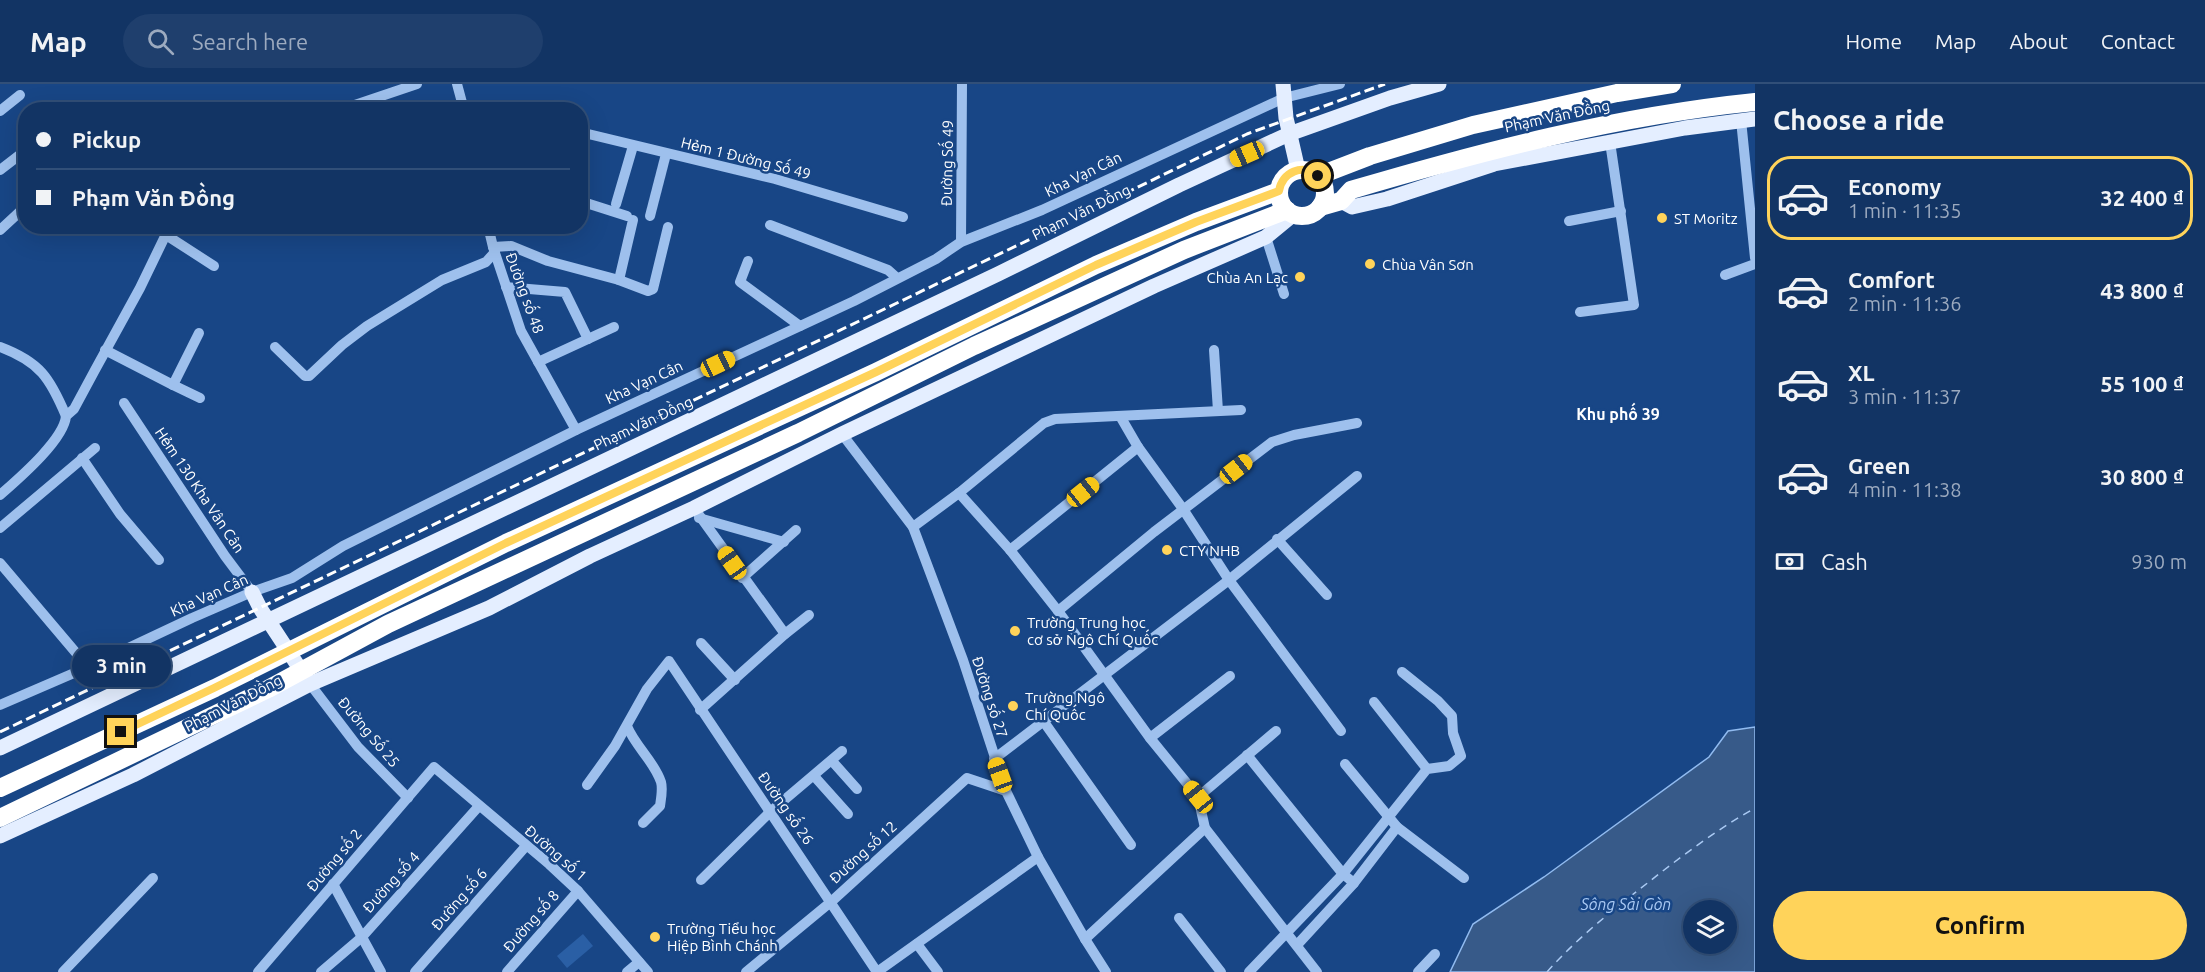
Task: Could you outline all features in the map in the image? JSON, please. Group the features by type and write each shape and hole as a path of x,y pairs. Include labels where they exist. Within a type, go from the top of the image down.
{"highway":[{"name":"Phạm Văn Đồng","path":"1318,176 1370,156 1473,125 1606,95 1672,84"},
{"name":"Phạm Văn Đồng","path":"1320,207 1341,201 1350,190 1501,147 1636,117 1755,102"},
{"path":"1298,170 1311,171 1318,176 1325,190 1320,207 1309,215 1290,212 1280,200 1279,191 1285,177 1298,170"},
{"name":"Phạm Văn Đồng","path":"0,788 214,688 506,543 876,372 1096,265 1196,222 1279,191"},
{"name":"Phạm Văn Đồng","path":"0,818 268,689 305,677 388,624 798,433 974,346 1184,250 1290,212"}],"main road":[{"name":"Phạm Văn Đồng","path":"0,748 1289,134 1390,98 1439,84"},
{"path":"1283,91 1289,134 1298,170"},
{"name":"Phạm Văn Đồng","path":"1341,201 1352,207 1387,199 1494,164 1610,142 1748,120"},
{"name":"Phạm Văn Đồng","path":"0,836 133,775 305,677 489,608 590,556 696,513 842,434 1154,286 1266,237 1290,212"},
{"path":"252,592 305,677"}],"street":[{"path":"358,102 395,87 417,84"},
{"path":"457,84 462,102"},
{"name":"Đường Số 49","path":"961,242 963,84"},
{"name":"Kha Vạn Cân","path":"0,705 252,592 291,578 343,546 576,430 800,326 936,259 961,242 1042,210 1283,91 1340,84"},
{"path":"0,111 20,95"},
{"path":"1748,120 1755,258"},
{"name":"Hẻm 1 Đường Số 49","path":"588,134 775,179 903,217"},
{"path":"1580,312 1634,305 1610,142"},
{"path":"616,204 633,146"},
{"path":"650,216 666,154"},
{"path":"0,170 18,156"},
{"path":"588,204 630,218 619,280"},
{"path":"1569,221 1621,211"},
{"path":"0,230 18,213"},
{"path":"770,225 888,270 897,278"},
{"path":"275,347 305,376 309,376 342,345 385,313 442,280 486,262 494,250 511,246 548,261 619,280 648,291 653,289 668,227"},
{"path":"0,495 46,452 65,424 140,288 167,234"},
{"path":"172,234 214,266"},
{"name":"Đường số 48","path":"491,234 521,331 576,430"},
{"path":"1266,237 1284,294"},
{"path":"748,261 740,282 800,326"},
{"path":"1725,275 1755,264"},
{"path":"506,288 565,292 588,339"},
{"path":"538,362 614,327"},
{"path":"173,385 199,333"},
{"path":"0,347 16,353 40,369 70,412"},
{"path":"105,350 200,398"},
{"path":"1214,350 1218,411"},
{"name":"Hẻm 130 Kha Vân Cân","path":"124,403 225,556 252,592"},
{"path":"913,527 959,493 1044,423 1055,419 1241,410"},
{"path":"1120,416 1138,447 1183,509 1229,580 1341,731"},
{"path":"1058,611 1183,509 1272,442 1294,435 1356,423"},
{"name":"Đường số 27","path":"842,434 913,527 963,660 1005,791 1038,857 1106,972"},
{"path":"1010,550 1138,447"},
{"path":"0,528 95,448"},
{"path":"82,458 120,514 159,560"},
{"path":"994,759 1229,580 1357,476"},
{"path":"959,493 1010,550 1058,611 1150,738 1198,797 1205,828 1317,972"},
{"path":"696,513 784,542"},
{"path":"696,513 784,634"},
{"path":"742,578 796,530"},
{"path":"1277,539 1327,595"},
{"path":"0,563 88,667"},
{"path":"700,710 784,634 809,615"},
{"path":"701,643 735,680"},
{"name":"Đường số 26","path":"627,726 647,689 669,661 877,972"},
{"path":"1249,972 1343,874 1426,769 1449,766 1461,756 1453,733 1452,716 1438,701 1402,672"},
{"path":"1150,738 1230,676"},
{"name":"Đường Số 25","path":"305,677 358,747 408,798"},
{"path":"1374,702 1426,769"},
{"path":"1044,722 1131,845"},
{"path":"587,785 627,726"},
{"path":"627,726 631,738 648,760 661,784 660,806 644,823"},
{"path":"1198,797 1276,731"},
{"path":"701,880 770,812 842,751"},
{"path":"1247,755 1343,874 1354,883"},
{"path":"832,761 857,789"},
{"path":"1345,764 1397,827 1464,878"},
{"name":"Đường số 2","path":"258,972 434,768"},
{"name":"Đường số 1","path":"434,768 578,891 648,972"},
{"path":"814,776 848,814"},
{"name":"Đường số 12","path":"746,972 831,901 967,778 1005,791"},
{"name":"Đường số 4","path":"321,972 362,937 479,806"},
{"path":"1297,945 1354,883 1397,827"},
{"path":"1085,939 1205,828"},
{"name":"Đường số 6","path":"415,972 526,846"},
{"path":"877,972 1038,857"},
{"path":"63,972 153,878"},
{"path":"333,884 381,972"},
{"name":"Đường số 8","path":"507,972 578,891"},
{"path":"1179,918 1221,972"},
{"path":"917,944 938,972"},
{"path":"1418,972 1435,954"},
{"path":"627,972 639,962"}],"shaded area":[{"path":"583,934 593,946 567,968 557,956"}],"water":[{"name":"Sông Sài Gòn","path":"1755,727 1755,972 1450,972 1473,924 1544,877 1709,757 1728,731"}],"ferry route":[{"path":"1547,972 1583,936 1636,892 1701,843 1755,808"}],"railway":[{"path":"0,732 1247,134 1385,84"}],"place":[{"name":"ST Moritz","path":"1662,218"},
{"name":"Chùa Vân Sơn","path":"1370,264"},
{"name":"Chùa An Lạc","path":"1300,277"},
{"name":"CTY NHB","path":"1167,550"},
{"name":"Trường Trung học cơ sở Ngô Chí Quốc","path":"1015,631"},
{"name":"Trường Ngô Chí Quốc","path":"1013,706"},
{"name":"Trường Tiểu học Hiệp Bình Chánh","path":"655,937"}],"district":[{"name":"Khu phố 39","path":"1618,414"}],"route":[{"path":"121,732 506,543 876,372 1096,265 1196,222 1279,191 1282,181 1292,172 1305,170 1318,176"}]}
